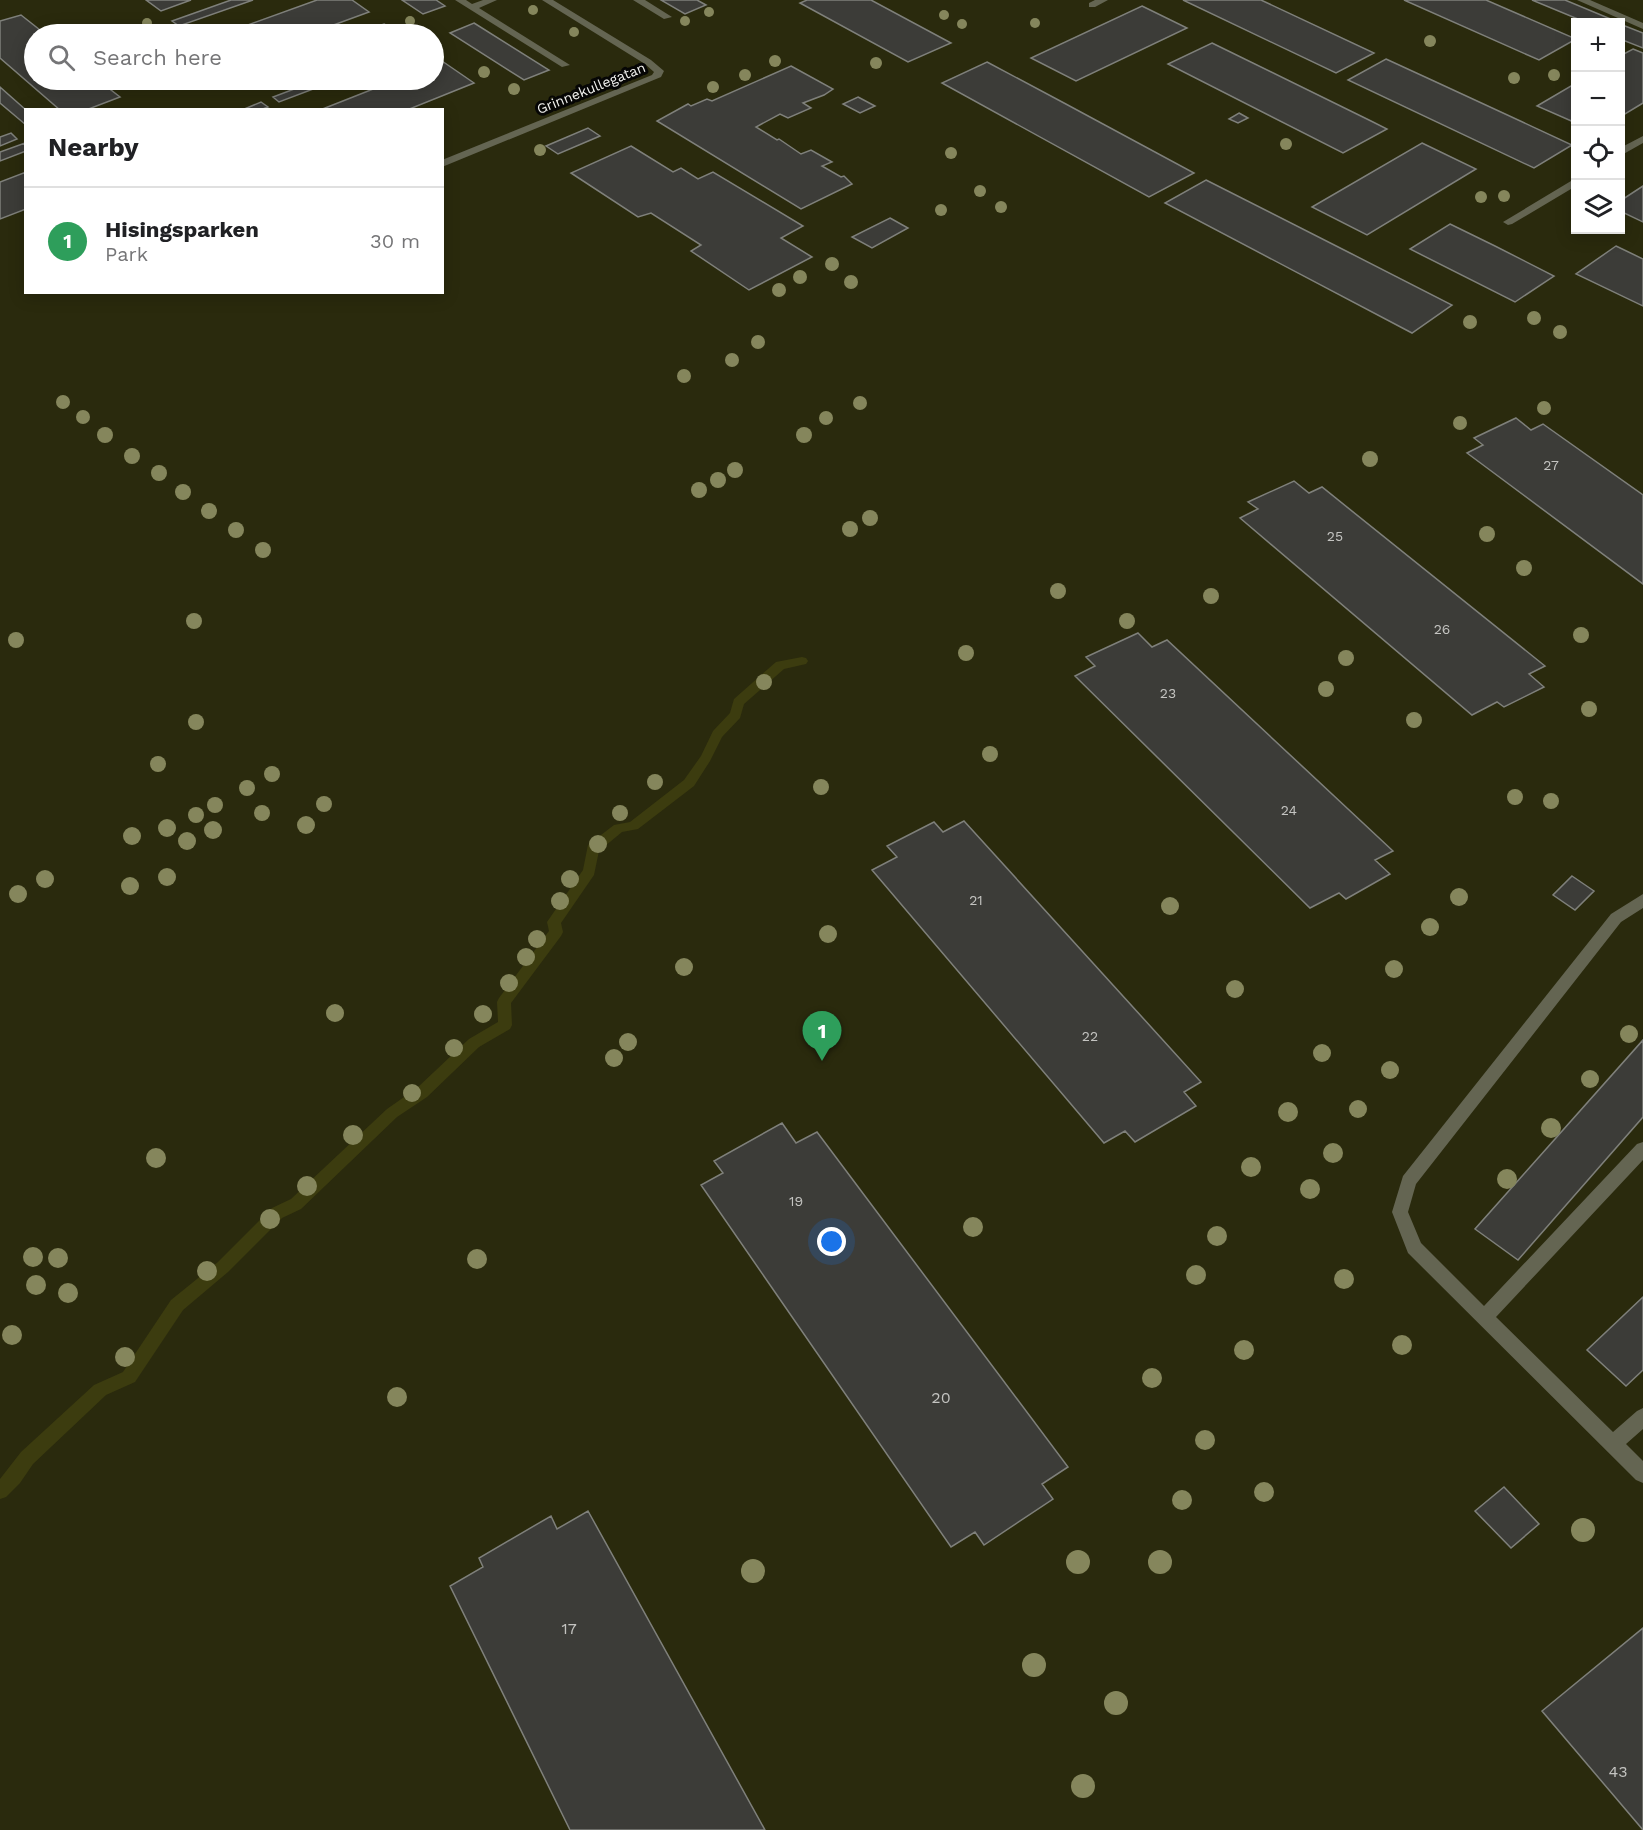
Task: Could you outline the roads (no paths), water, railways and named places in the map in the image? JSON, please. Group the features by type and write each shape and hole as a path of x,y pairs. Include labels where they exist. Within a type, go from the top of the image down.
{"street":[{"path":"460,0 564,65"},
{"path":"472,7 492,0"},
{"name":"Grinnekullegatan","path":"444,163 656,77 659,71 648,62 547,0"},
{"path":"638,0 667,17"},
{"path":"1092,5 1103,0"},
{"path":"1582,0 1643,26"},
{"path":"1625,150 1643,139"},
{"path":"1508,222 1571,183"},
{"path":"1643,900 1616,918 1409,1181 1400,1212 1414,1248 1486,1316 1643,1474"},
{"path":"1486,1316 1643,1149"},
{"path":"1614,1443 1643,1417"}],"waterway":[{"path":"0,1491 14,1477 27,1458 100,1390 129,1377 177,1305 223,1267 277,1213 296,1204 392,1113 422,1093 474,1043 505,1025 504,1002 556,932 554,922 589,871 593,849 619,828 633,826 689,783 706,758 717,734 736,715 738,702 780,665 802,661"}],"place":[{"name":"Hisingsparken","path":"822,1061"}]}
